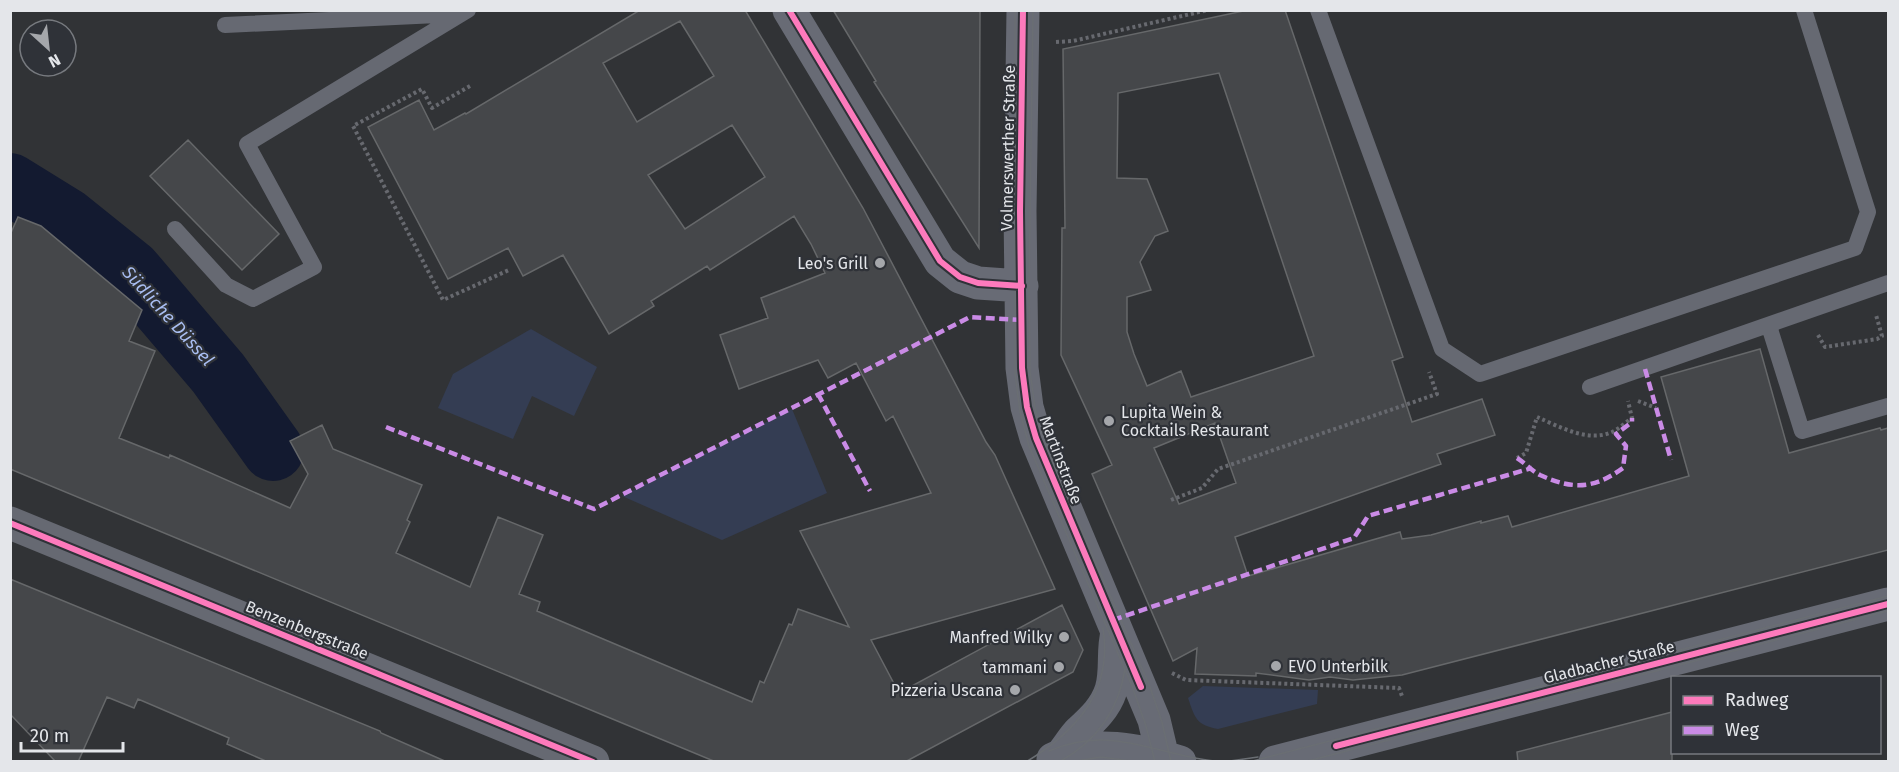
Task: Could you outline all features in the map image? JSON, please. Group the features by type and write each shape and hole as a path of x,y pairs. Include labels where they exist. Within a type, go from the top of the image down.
{"street":[{"path":"789,10 940,261 960,277 978,284 1022,286"},
{"name":"Volmerswerther Straße","path":"1022,286 1020,211 1026,19"},
{"name":"Martinstraße","path":"1022,286 1022,368 1027,407 1036,438 1118,631 1169,760"},
{"name":"Benzenbergstraße","path":"10,523 593,762"},
{"name":"Gladbacher Straße","path":"1275,762 1888,604"},
{"path":"1055,758 1089,725 1106,702 1111,689 1114,644 1118,631"},
{"path":"1055,758 1096,747 1169,760"}],"lane":[{"path":"1318,10 1442,349 1480,374 1855,248 1868,212 1804,10"},
{"path":"225,25 465,12"},
{"path":"175,230 226,285 253,299 314,267 247,144 465,12"},
{"path":"1590,387 1888,283"},
{"path":"1769,326 1802,431 1888,406"}],"path":[{"path":"1026,19 1073,41 1208,10"},
{"path":"470,86 432,108 422,89 353,126 443,300 509,270"},
{"path":"1805,313 1826,347 1877,339 1882,336 1882,331 1867,291"},
{"path":"1171,500 1202,488 1218,469 1437,394 1429,371"},
{"path":"1517,458 1526,453 1536,417 1568,430 1591,435 1611,433 1632,418 1627,398"},
{"path":"1638,401 1656,408"},
{"path":"1134,670 1171,672 1186,680 1399,688 1412,727"}],"shaded area":[{"path":"531,329 597,367 574,416 532,396 513,439 438,408 453,374"},
{"path":"792,409 827,493 722,540 622,496"},
{"path":"1203,686 1318,690 1317,704 1218,729 1197,720 1190,705 1188,698"}],"building":[{"path":"640,10 745,10 863,208 986,442 995,455 1055,589 871,640 899,693 1062,605 1083,650 1073,672 905,762 716,762 10,469 10,235 18,217 41,226 142,310 129,341 155,351 119,438 169,458 170,455 290,508 308,474 290,441 322,425 333,449 422,485 407,520 410,522 396,553 470,587 498,517 543,535 519,594 540,602 537,611 752,702 760,681 764,683 789,624 792,625 798,609 849,627 800,531 931,493 893,416 886,421 856,363 828,378 818,360 739,389 720,335 768,318 761,298 825,273 794,216 710,270 707,266 651,301 654,306 609,334 563,255 523,276 508,248 448,279 368,127 419,100 434,130 466,114","holes":["680,21 714,76 637,122 603,63","732,125 765,177 685,229 648,175"]},
{"path":"833,10 980,10 979,248 874,82 876,81"},
{"path":"1248,10 1285,10 1403,357 1392,361 1412,422 1482,399 1495,435 1437,454 1441,464 1235,537 1248,576 1400,532 1402,539 1431,535 1508,516 1512,527 1689,476 1661,377 1760,349 1789,453 1880,428 1881,430 1888,428 1888,550 1402,675 1353,680 1330,677 1309,680 1256,673 1256,676 1195,674 1197,648 1173,661 1092,474 1112,465 1061,355 1062,228 1065,228 1063,49","holes":["1219,73 1314,356 1191,397 1181,371 1147,386 1127,332 1127,297 1151,290 1140,262 1155,236 1168,231 1147,179 1117,178 1118,93","1215,423 1236,483 1179,504 1154,448"]},
{"path":"188,140 279,234 242,270 150,176"},
{"path":"10,579 380,731 447,762 268,762 227,744 229,738 138,699 134,708 107,697 78,762 56,762 10,714"},
{"path":"1671,712 1672,762 1518,762 1517,752"}],"waterway":[{"name":"Südliche Düssel","path":"10,184 65,218 131,271 218,373 273,450"}],"tram line":[{"path":"1015,10 1015,373 1020,412 1029,446 1132,686 1146,726 1155,762"},
{"path":"1033,10 1029,286 1030,371 1035,408 1060,480 1150,687 1162,722 1171,762"},
{"path":"1249,762 1888,596"},
{"path":"1304,762 1888,611"},
{"path":"1026,762 1061,737 1087,707 1102,671 1105,651 1103,628"},
{"path":"1059,762 1084,744 1104,723 1118,697 1125,668"},
{"path":"1049,751 1072,743 1094,740 1115,741 1222,762"},
{"path":"1071,762 1101,757 1137,762"},
{"path":"1223,762 1258,757"}],"marked path":[{"path":"386,427 594,509 970,317 1022,320"},
{"path":"1645,369 1671,460"},
{"path":"818,394 870,491"},
{"path":"1517,458 1540,475 1563,483 1583,485 1602,480 1623,468 1626,446 1616,434 1632,422 1632,418"},
{"path":"1113,620 1354,538 1368,516 1532,468"}],"cycle path":[{"path":"789,10 940,261 960,277 978,283 1022,286"},
{"path":"1023,10 1020,211 1022,368 1027,407 1036,438 1141,687"},
{"path":"10,523 593,762"},
{"path":"1336,746 1888,604"}],"place":[{"name":"Leo's Grill","path":"880,263"},
{"name":"Lupita Wein & Cocktails Restaurant","path":"1109,421"},
{"name":"Manfred Wilky","path":"1064,637"},
{"name":"EVO Unterbilk","path":"1276,666"},
{"name":"tammani","path":"1059,667"},
{"name":"Pizzeria Uscana","path":"1015,690"}]}
